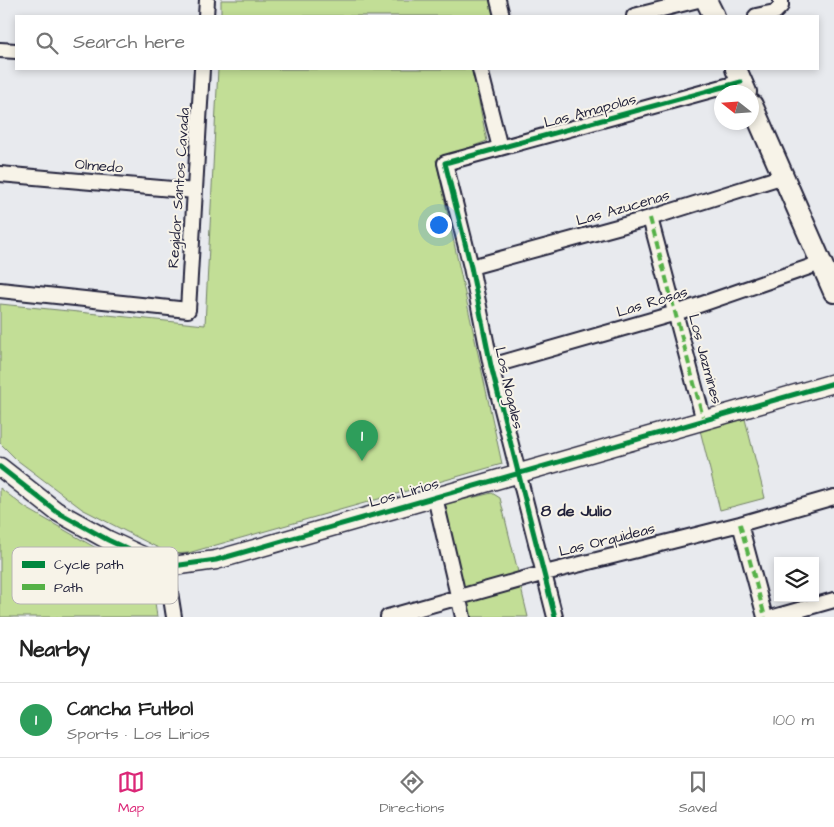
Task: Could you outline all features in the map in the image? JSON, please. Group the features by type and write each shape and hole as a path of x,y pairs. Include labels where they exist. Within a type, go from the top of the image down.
{"main road":[{"path":"706,0 714,15"},
{"path":"759,121 834,292"}],"street":[{"path":"206,15 207,0"},
{"path":"498,0 502,15"},
{"path":"638,15 698,0"},
{"path":"761,15 775,12 780,6 781,0"},
{"path":"0,50 15,51"},
{"name":"Regidor Santos Cavada","path":"0,290 188,310 202,70"},
{"path":"480,70 500,148"},
{"name":"Las Amapolas","path":"445,163 741,81"},
{"name":"Los Nogales","path":"445,163 471,267 490,366 555,617"},
{"name":"Olmedo","path":"0,174 195,191"},
{"name":"Las Azucenas","path":"471,267 650,218 784,176"},
{"name":"Los Jazmines","path":"650,218 704,421"},
{"name":"Las Rosas","path":"490,366 676,313 821,263"},
{"name":"Los Lirios","path":"178,565 216,560 834,383"},
{"path":"0,467 56,511 123,547"},
{"path":"435,497 464,617"},
{"name":"Las Orquideas","path":"388,617 544,573 740,524 834,497"},
{"path":"740,524 765,617"},
{"path":"774,617 834,600"},
{"path":"172,604 174,617"}],"green space":[{"path":"221,0 491,0 494,15 221,15"},
{"path":"218,70 472,70 487,141 436,160 502,464 188,553 178,554 178,547 156,547 82,509 17,460 0,443 0,304 205,325"},
{"path":"745,419 765,498 720,510 700,430"},
{"path":"0,488 26,508 94,547 12,547 12,604 155,604 157,617 0,617"},
{"path":"492,493 500,498 519,576 461,591 441,505"},
{"path":"521,588 528,617 469,617 465,602"}],"marked path":[{"path":"650,218 704,421"},
{"path":"740,524 765,617"}],"cycle path":[{"path":"555,617 491,366 471,267 445,163 741,82"},
{"path":"178,565 216,560 834,383"},
{"path":"0,467 56,511 123,547"}],"place":[{"name":"Cancha Futbol","path":"362,461"}],"district":[{"name":"8 de Julio","path":"576,511"}]}
